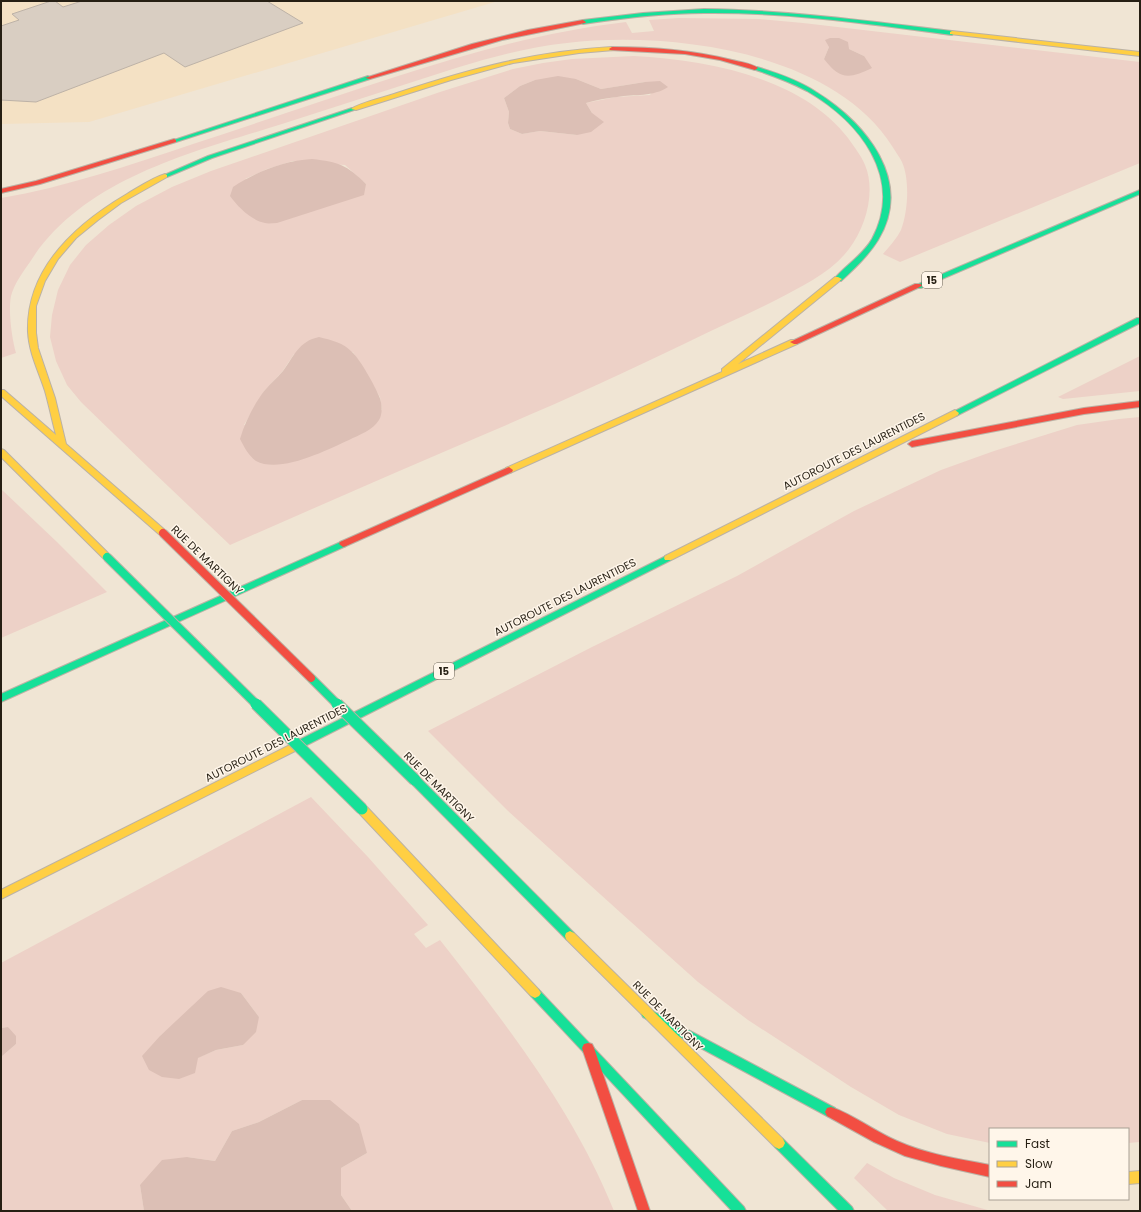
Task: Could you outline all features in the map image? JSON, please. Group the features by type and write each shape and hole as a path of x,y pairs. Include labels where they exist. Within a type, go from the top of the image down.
{"main road":[{"path":"1,191 38,183 112,161 466,47 548,27 623,16 704,11 786,14 1140,54"},
{"path":"62,445 46,383 34,347 32,314 41,281 51,265 76,234 91,220 113,204 143,186 213,157 476,70 523,58 561,52 615,48 655,50 712,58 750,67 805,88 832,104 863,134 878,156 886,179 888,192 887,203 880,228 870,244 843,274 725,371"},
{"name":"15","path":"1,698 725,371 924,283 1140,192"},
{"name":"AUTOROUTE DES LAURENTIDES","path":"1,895 1140,320"},
{"name":"RUE DE MARTIGNY","path":"1,392 163,533 415,780 647,1013 848,1211"},
{"path":"887,448 1084,411 1140,404"},
{"path":"1,452 362,809 740,1211"},
{"path":"647,1013 803,1096 860,1129 895,1146 928,1157 989,1171"},
{"path":"588,1048 644,1211"},
{"path":"1129,1178 1140,1177"}],"shaded area":[{"path":"1,1 498,1 89,122 1,124"},
{"path":"679,18 759,19 1140,62 1140,163 900,262 883,254 901,230 903,223 907,205 905,169 892,146 865,114 830,88 790,68 745,54 699,45 652,41 608,40 539,47 497,56 456,68 213,146 143,172 110,189 79,209 52,233 16,283 11,296 10,309 13,340 16,353 1,358 1,198 50,188 98,175 398,76 511,43 568,31 626,22 632,33 654,31 649,20","holes":["829,47 849,49 864,56 824,59"]},
{"path":"830,38 839,38 848,42 849,49 864,56 872,68 851,76 845,76 835,71 824,59 829,47 825,40"},
{"path":"634,56 692,62 751,76 779,86 805,100 828,117 848,138 865,165 870,186 868,208 855,240 842,258 825,272 765,306 570,397 230,545 81,402 67,385 56,361 50,337 52,315 58,290 70,265 86,245 109,225 136,206 172,187 211,171 440,92 513,69 572,59","holes":["576,79 601,89 645,82 660,82 650,95 616,97 586,103 592,113 577,135 540,131 522,134 510,129 508,123 509,112 504,98 520,86 535,80","293,161 345,165 366,184 245,179 267,169","353,352 380,397 382,410 244,425 265,390 282,372 294,354"]},
{"path":"558,76 576,79 601,89 660,81 668,87 650,94 609,98 586,103 592,113 604,122 591,132 577,135 540,131 522,134 510,129 508,123 509,112 504,98 520,86 535,80"},
{"path":"312,159 336,163 353,172 366,184 364,195 277,223 266,223 255,219 241,209 230,196 233,187 252,176 291,162"},
{"path":"319,337 345,346 359,360 380,399 382,411 379,420 373,427 361,434 303,459 278,465 256,461 249,454 240,439 250,413 265,390 283,371 298,350 306,342"},
{"path":"1140,356 1140,391 1063,399 1058,397"},
{"path":"1140,417 1140,1142 1129,1143 1129,1128 989,1128 989,1143 947,1134 899,1115 851,1087 748,1020 698,982 507,810 428,731 592,647 737,576 854,511 941,470 994,451 1077,425"},
{"path":"1,489 107,592 1,638"},
{"path":"311,797 368,857 428,925 414,934 426,948 440,940 514,1036 559,1103 579,1138 598,1174 614,1211 352,1211 341,1195 341,1168 367,1153 302,1100 259,1122 232,1131 215,1161 187,1157 140,1185 144,1211 1,1211 1,1057 16,1044 8,1027 1,1028 1,963","holes":["241,993 259,1017 243,1045 216,1050 197,1058 160,1036 183,1016"]},
{"path":"221,987 241,993 259,1017 256,1032 243,1045 216,1050 198,1058 195,1073 179,1079 162,1077 149,1070 142,1056 160,1036 208,991"},
{"path":"8,1027 16,1036 16,1044 1,1057 1,1028"},
{"path":"302,1100 330,1100 359,1124 367,1153 341,1168 341,1195 352,1211 144,1211 140,1185 162,1160 187,1157 215,1161 232,1131 259,1122"},
{"path":"867,1163 894,1178 935,1195 991,1211 888,1211 854,1178"}],"building":[{"path":"55,1 63,7 82,1 267,1 303,23 185,67 164,53 36,102 1,100 1,26 19,20 12,14"}],"traffic: fast":[{"path":"583,22 658,13 735,11 828,18 952,33"},
{"path":"755,68 800,85 814,93 850,120 865,137 876,156 884,175 887,196 884,217 875,239 858,260 838,279"},
{"path":"174,141 368,78"},
{"path":"165,176 210,157 354,109"},
{"path":"918,286 1140,192"},
{"path":"955,413 1140,320"},
{"path":"1,698 343,544"},
{"path":"107,557 362,809"},
{"path":"296,746 668,558"},
{"path":"311,678 415,780"},
{"path":"415,780 570,936"},
{"path":"535,993 740,1211"},
{"path":"647,1013 831,1112"},
{"path":"779,1143 848,1211"}],"traffic: slow":[{"path":"952,33 1140,54"},
{"path":"354,109 449,78 513,61 546,55 612,49"},
{"path":"62,445 51,398 39,363 32,333 33,306 41,281 55,258 74,237 95,218 143,187 165,176"},
{"path":"725,371 838,279"},
{"path":"509,470 794,342"},
{"path":"1,392 163,533"},
{"path":"668,558 955,413"},
{"path":"1,452 107,557"},
{"path":"1,895 296,746"},
{"path":"362,809 535,993"},
{"path":"570,936 779,1143"},
{"path":"1129,1178 1140,1177"}],"traffic: jam":[{"path":"368,78 501,38 583,22"},
{"path":"612,49 648,49 685,52 755,68"},
{"path":"1,191 38,183 174,141"},
{"path":"794,342 918,286"},
{"path":"912,444 1084,411 1140,404"},
{"path":"343,544 509,470"},
{"path":"163,533 311,678"},
{"path":"588,1048 644,1211"},
{"path":"831,1112 862,1130 905,1151 941,1161 989,1171"}]}
